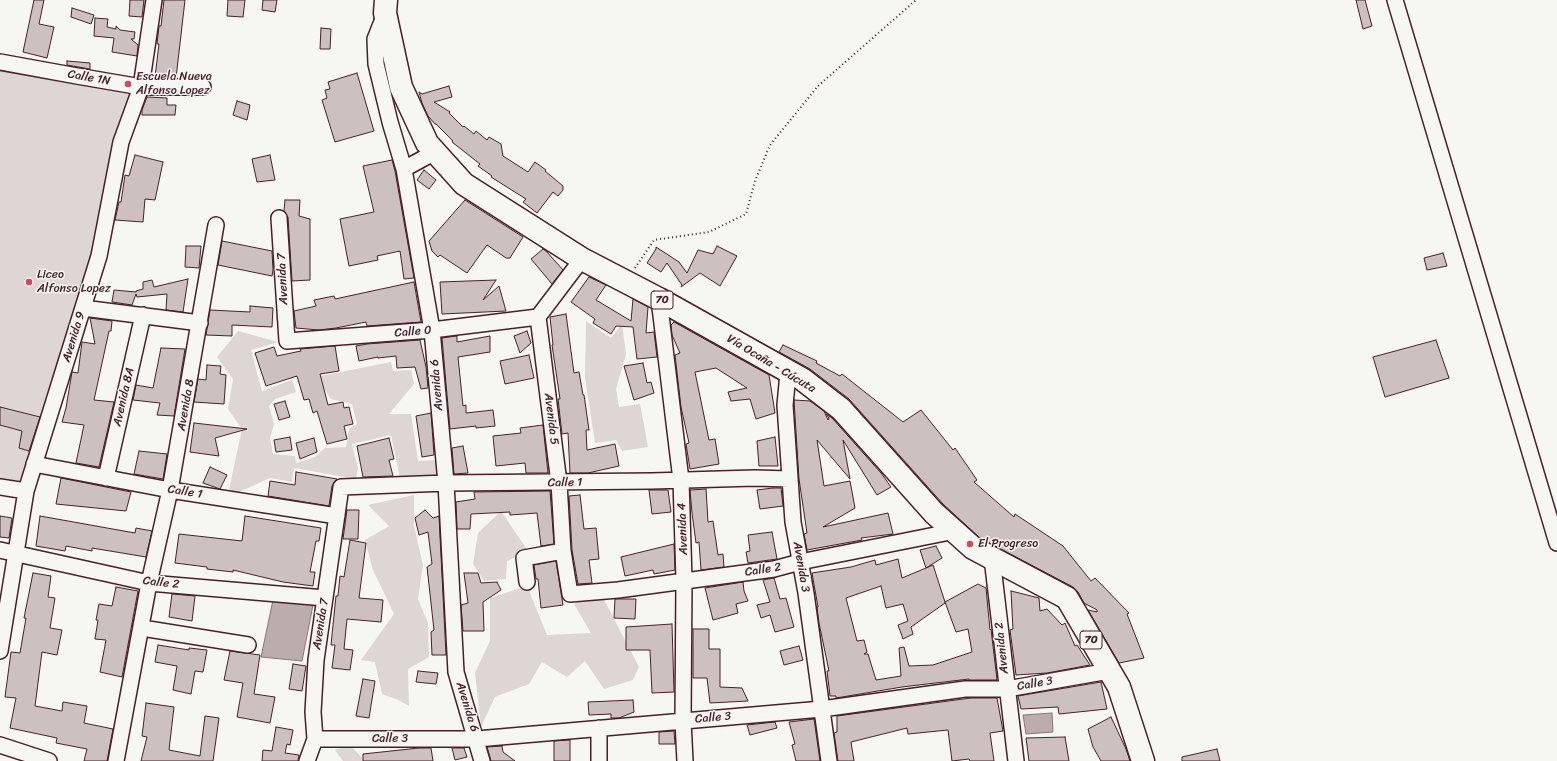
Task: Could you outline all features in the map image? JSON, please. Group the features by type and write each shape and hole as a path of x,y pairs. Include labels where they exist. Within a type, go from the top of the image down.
{"main road":[{"name":"Vía Ocaña - Cúcuta","path":"386,6 401,87 427,143 464,184 582,259 626,281 788,373 802,379 841,409 934,513 973,548 1068,598 1119,687 1143,761"}],"street":[{"name":"Avenida 9","path":"0,651 2,619 16,553 26,491 99,256 121,142 141,87 154,0"},
{"path":"1395,0 1557,543"},
{"name":"Avenida 6","path":"386,6 375,39 376,64 390,122 404,169 432,330 446,483 456,672 482,761"},
{"name":"Calle 1N","path":"0,62 141,87 203,87"},
{"path":"404,169 435,152"},
{"name":"Avenida 7","path":"279,218 287,341"},
{"name":"Avenida 8","path":"116,761 150,583 170,490 216,225"},
{"path":"538,317 582,259"},
{"name":"Avenida 4","path":"659,299 681,480 684,580 683,721 685,761"},
{"path":"83,308 200,323"},
{"name":"Avenida 8A","path":"106,478 143,315"},
{"name":"Calle 0","path":"287,341 432,330 538,317"},
{"name":"Avenida 5","path":"538,317 559,483 563,550 570,594"},
{"name":"Avenida 3","path":"788,373 785,405 793,522 829,761"},
{"name":"Calle 1","path":"34,464 170,490 337,516"},
{"name":"Calle 1","path":"340,487 446,483 559,483 754,478 790,479"},
{"path":"0,487 26,491"},
{"name":"Avenida 7","path":"306,761 315,739 313,712 316,660 340,487"},
{"name":"Calle 2","path":"570,594 618,590 774,569 800,562 955,531"},
{"name":"Calle 2","path":"0,550 150,583 325,598"},
{"path":"526,582 524,558 563,550"},
{"name":"Avenida 2","path":"992,558 1016,761"},
{"path":"142,628 248,645"},
{"name":"Calle 3","path":"315,739 476,739 822,709 965,689 1007,689 1109,671"},
{"path":"599,728 599,761"},
{"path":"1,750 49,761"}],"path":[{"path":"626,281 654,240 709,232 746,214 755,181 770,145 818,86 916,0"}],"shaded area":[{"path":"0,68 130,94 97,235 22,484 0,480"},
{"path":"586,321 611,338 622,324 626,354 616,389 619,407 640,404 648,447 622,451 616,440 595,443 585,377"},
{"path":"238,331 278,342 251,350 262,391 292,380 296,392 275,399 269,406 274,424 270,438 273,454 295,456 296,463 315,457 325,448 346,447 349,429 357,424 352,404 331,399 316,377 391,362 393,371 411,370 414,384 389,414 411,414 418,461 439,460 439,478 400,478 391,435 352,444 358,468 356,479 294,468 292,482 270,478 237,493 229,490 242,429 228,409 233,379 217,357"},
{"path":"414,495 414,526 423,565 418,599 428,623 429,657 408,669 409,706 382,694 375,662 361,660 394,614 373,570 365,540 389,526 368,505"},
{"path":"501,511 528,551 507,561 506,579 484,581 473,564 478,533"},
{"path":"527,586 547,635 591,633 574,604 600,592 639,667 633,680 604,689 585,661 567,677 542,662 529,684 495,697 481,727 475,673 490,641 490,598"},
{"path":"273,600 313,605 302,661 261,657"},
{"path":"1052,713 1053,732 1026,734 1023,715"},
{"path":"350,745 365,761 343,761 335,750"}],"building":[{"path":"34,0 44,0 39,24 54,27 47,58 23,52"},
{"path":"130,0 144,0 142,17 129,16"},
{"path":"164,0 185,0 176,78 155,77 159,44 157,44 159,26 161,26"},
{"path":"228,0 245,0 243,17 227,16"},
{"path":"263,0 277,0 275,12 262,10"},
{"path":"1356,0 1365,0 1372,26 1363,29"},
{"path":"72,8 94,15 91,24 71,17"},
{"path":"95,18 108,19 107,27 116,29 116,26 120,30 135,32 134,39 131,39 138,45 137,56 112,52 114,38 94,36"},
{"path":"321,28 331,29 330,49 320,49"},
{"path":"67,61 90,63 90,69 67,65"},
{"path":"357,73 374,131 335,142 322,100 327,98 325,90 330,89 328,82"},
{"path":"449,86 452,97 434,102 450,112 449,113 463,127 464,126 474,134 476,131 487,140 489,137 501,144 503,156 528,172 535,162 546,170 545,171 563,186 563,190 558,196 553,192 537,213 523,202 526,199 491,177 492,176 478,166 480,164 452,142 453,141 428,116 419,92 422,94"},
{"path":"147,97 167,98 167,105 176,105 175,115 142,115 142,110"},
{"path":"237,101 250,105 247,120 233,115"},
{"path":"135,155 163,162 155,200 145,199 143,222 115,220 119,202 121,202 125,175 129,176"},
{"path":"270,155 275,180 257,182 252,159"},
{"path":"392,160 414,278 404,279 400,251 377,256 378,260 349,266 340,219 374,212 363,166"},
{"path":"424,170 436,180 429,189 417,180"},
{"path":"285,200 300,200 299,216 310,219 310,280 292,281 288,217 284,211"},
{"path":"465,200 523,237 510,258 506,258 487,245 467,273 440,255 438,257 432,251 429,241"},
{"path":"222,241 272,251 272,276 218,265"},
{"path":"186,246 201,246 199,268 185,267"},
{"path":"717,246 737,256 720,286 700,273 681,287 682,285 667,263 661,272 647,263 656,247 679,262 687,273 698,250 713,254"},
{"path":"543,249 563,270 552,284 531,259"},
{"path":"1443,253 1447,266 1427,270 1424,258"},
{"path":"589,277 606,285 596,300 631,321 633,299 648,307 646,333 654,332 657,357 637,359 633,327 616,326 611,334 593,323 595,319 571,302"},
{"path":"188,279 183,312 166,310 167,294 137,297 136,294 132,305 112,302 114,290 136,292 143,289 143,282 152,280 154,287"},
{"path":"496,280 483,300 499,286 506,311 442,314 440,282"},
{"path":"414,282 421,322 367,326 366,322 319,330 296,328 294,311 316,306 314,300 334,296 335,299"},
{"path":"250,306 273,308 272,327 232,325 232,336 206,335 210,310 250,312"},
{"path":"566,314 574,373 579,372 584,395 589,430 586,430 587,450 615,444 619,466 588,473 570,473 568,433 562,434 558,399 560,399 552,345 550,317"},
{"path":"90,318 112,321 111,331 109,331 94,400 114,402 99,467 76,463 84,425 62,422 72,372 78,373 82,342 95,344"},
{"path":"674,322 769,375 775,413 756,419 750,399 731,401 728,392 747,388 716,368 695,372 709,440 715,439 719,464 690,469 686,444 689,443 681,407 675,355 680,353 672,335 671,325"},
{"path":"527,331 531,343 520,353 514,336"},
{"path":"457,336 457,342 490,336 490,352 458,357 463,406 466,405 466,413 493,410 495,426 476,428 476,426 450,429 442,338"},
{"path":"420,340 426,367 428,388 421,389 415,367 397,368 396,356 378,357 359,361 356,346"},
{"path":"1436,340 1449,378 1385,397 1373,357"},
{"path":"783,345 817,361 816,363 840,376 842,374 903,422 921,410 953,450 955,448 977,480 974,482 1014,517 1015,514 1063,546 1091,581 1095,578 1129,613 1127,614 1144,658 1119,663 1088,610 1097,612 1097,610 1084,603 1078,592 1073,587 980,538 943,504 849,399 810,369 779,352"},
{"path":"335,346 339,371 320,374 328,405 343,402 344,408 349,407 353,424 344,426 347,439 327,444 317,411 313,413 309,399 304,400 297,376 266,386 255,353 274,347 277,356 301,351 300,349"},
{"path":"161,348 185,349 174,416 157,415 160,403 133,400 136,385 153,388"},
{"path":"529,355 534,378 505,384 500,361"},
{"path":"643,363 647,383 651,382 654,393 634,400 624,366"},
{"path":"207,365 221,366 220,374 226,375 224,404 194,402 198,379 206,380"},
{"path":"794,400 810,401 824,411 828,420 829,418 826,414 832,418 881,473 891,487 877,495 843,440 850,479 817,440 824,486 850,481 855,508 823,527 888,513 893,534 861,538 862,540 807,550 804,534 807,533 799,479"},
{"path":"285,401 290,417 279,420 274,404"},
{"path":"0,407 40,417 29,451 19,448 22,431 0,425"},
{"path":"431,413 434,455 422,457 416,416"},
{"path":"194,423 247,429 215,438 219,456 190,452"},
{"path":"543,425 548,473 526,473 525,463 496,466 493,436 521,433 520,428"},
{"path":"290,437 292,450 276,452 274,440"},
{"path":"775,437 778,466 759,466 757,441"},
{"path":"314,438 317,452 300,459 296,443"},
{"path":"389,438 394,459 389,460 393,476 363,477 357,446"},
{"path":"463,446 468,473 454,474 452,448"},
{"path":"139,451 167,454 163,479 134,474"},
{"path":"210,467 227,475 220,489 203,483"},
{"path":"296,472 337,479 332,486 329,506 268,496 270,481 295,485"},
{"path":"61,478 131,492 126,511 56,504"},
{"path":"781,488 783,506 760,509 757,490"},
{"path":"706,489 708,522 713,521 718,555 723,554 724,567 701,570 699,542 696,543 690,490"},
{"path":"649,490 668,490 671,512 652,514"},
{"path":"550,491 554,544 541,546 537,513 510,515 510,512 471,514 470,529 457,529 456,502 475,499 474,492"},
{"path":"580,495 584,529 596,528 599,559 589,560 592,583 578,584 572,550 569,496"},
{"path":"347,510 359,510 358,539 343,539"},
{"path":"425,510 433,518 439,516 446,655 432,655 431,632 434,630 427,567 432,564 428,532 419,535 415,518"},
{"path":"0,516 12,518 9,538 0,537"},
{"path":"40,516 135,533 136,528 152,531 146,557 92,548 92,551 66,546 65,551 36,546"},
{"path":"245,516 321,528 319,541 316,541 310,572 315,572 313,586 283,582 233,570 233,572 207,569 207,567 175,563 179,534 242,541"},
{"path":"772,532 777,559 748,563 746,552 750,551 748,535"},
{"path":"350,540 366,543 359,598 383,600 381,622 347,619 344,649 353,650 350,670 332,668 335,645 331,645 336,596 338,596 340,576 344,577"},
{"path":"674,544 675,570 654,574 653,570 625,576 621,557"},
{"path":"936,546 942,558 926,568 920,550"},
{"path":"898,559 902,578 933,565 945,602 978,584 986,588 997,680 969,679 902,687 836,698 836,696 830,696 827,671 829,671 819,623 818,607 812,573 851,567 875,560 876,565","holes":["881,586 886,608 903,604 908,621 898,625 903,639 913,634 911,627 945,602 956,632 968,629 972,652 933,665 909,666 904,647 899,648 901,676 876,680 868,654 864,654 867,652 864,640 857,641 846,598"]},
{"path":"556,561 563,605 541,608 538,579 536,579 534,565"},
{"path":"33,573 51,576 48,597 55,598 50,628 62,630 57,655 42,652 35,706 62,711 63,702 87,706 84,723 113,729 107,761 84,761 87,749 56,743 57,738 10,728 16,698 5,697 11,652 20,653 26,618 24,618"},
{"path":"464,573 478,573 481,583 497,582 501,590 483,602 484,631 463,631 461,605 468,603"},
{"path":"774,578 780,599 786,598 794,627 775,632 770,615 761,618 757,605 770,602 763,580"},
{"path":"743,582 744,591 748,601 736,604 738,613 713,620 705,588"},
{"path":"116,587 138,591 122,677 100,672 106,640 95,639 99,604 112,606"},
{"path":"1011,591 1039,598 1040,611 1047,609 1062,625 1065,623 1075,646 1077,645 1090,665 1047,673 1016,675 1010,630 1013,629"},
{"path":"172,594 195,596 192,621 169,617"},
{"path":"615,599 636,599 635,619 614,618"},
{"path":"672,624 674,692 652,693 650,650 626,650 626,627"},
{"path":"693,629 709,629 709,649 720,649 720,687 742,688 748,701 710,703 707,678 693,678"},
{"path":"158,645 189,650 189,648 207,650 203,672 195,671 191,694 173,690 177,666 155,662"},
{"path":"799,646 803,660 784,665 780,651"},
{"path":"230,651 260,655 254,694 275,697 270,723 237,717 243,683 224,680"},
{"path":"293,664 306,666 302,691 289,689"},
{"path":"418,671 438,673 436,684 416,682"},
{"path":"363,679 375,681 369,718 356,716"},
{"path":"1101,682 1107,709 1059,714 1058,707 1021,709 1018,696"},
{"path":"971,698 997,698 1003,731 990,733 994,761 970,761 969,759 952,761 948,730 908,734 907,728 851,742 854,761 838,761 834,733 837,732 837,716"},
{"path":"633,700 634,712 619,718 611,718 611,714 589,715 588,702"},
{"path":"146,703 174,707 169,750 200,756 205,716 219,718 213,761 141,761 147,737 142,736"},
{"path":"1111,717 1130,761 1101,761 1093,747 1088,729"},
{"path":"814,719 820,761 796,761 792,745 795,744 789,722"},
{"path":"775,722 777,728 750,735 747,725"},
{"path":"276,727 293,730 290,745 287,744 285,753 299,755 298,761 262,761 263,750 272,751"},
{"path":"674,731 675,744 659,744 659,732"},
{"path":"1065,737 1069,761 1029,761 1026,738"},
{"path":"570,740 570,761 554,761 554,741"},
{"path":"502,746 503,752 515,761 491,761 487,747"},
{"path":"431,748 433,761 363,761 363,754"},
{"path":"452,748 464,748 467,757 455,760"},
{"path":"1217,749 1220,761 1182,761 1182,757"}],"place":[{"name":"Escuela Nueva Alfonso Lopez","path":"128,84"},
{"name":"Liceo Alfonso Lopez","path":"29,282"},
{"name":"El Progreso","path":"970,544"}]}
